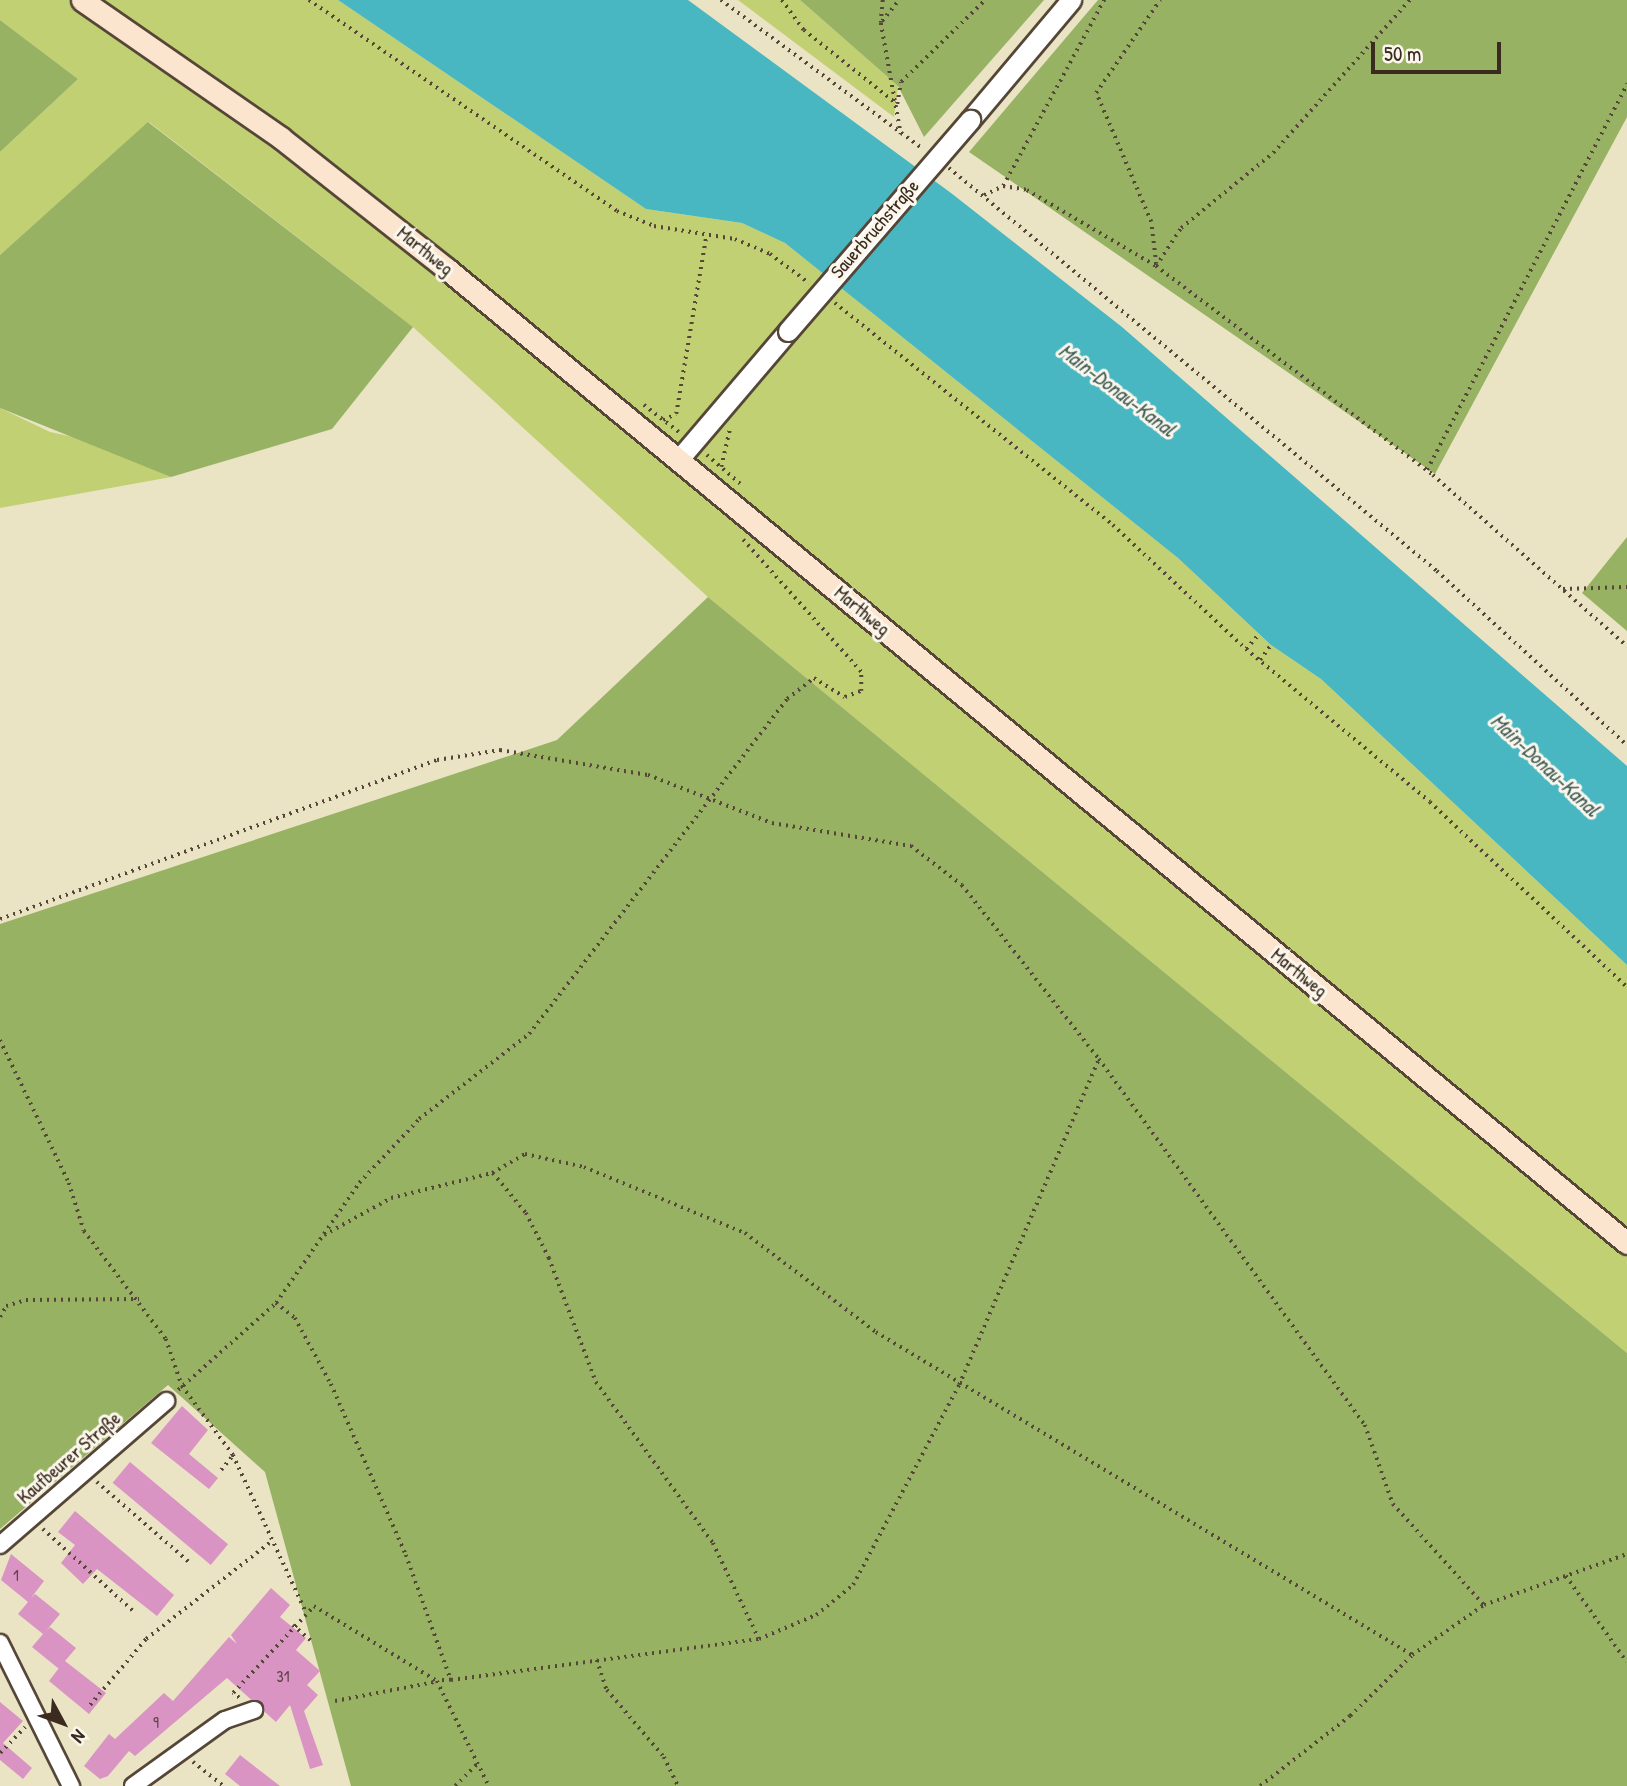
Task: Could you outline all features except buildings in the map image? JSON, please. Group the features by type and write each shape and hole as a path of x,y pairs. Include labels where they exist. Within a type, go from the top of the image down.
{"main road":[{"name":"Marthweg","path":"82,0 317,166 679,458 1627,1244"}],"street":[{"name":"Sauerbruchstraße","path":"679,458 1071,0"},
{"name":"Kaufbeurer Straße","path":"0,1545 166,1401"},
{"path":"0,1643 71,1786"},
{"path":"133,1786 225,1720 254,1710"}],"path":[{"path":"309,0 617,211 770,254 814,287"},
{"path":"721,0 901,134 881,23 883,0"},
{"path":"782,0 804,30 897,104"},
{"path":"881,23 899,0"},
{"path":"897,104 901,82 985,0"},
{"path":"1003,186 1104,0"},
{"path":"1156,266 1151,222 1097,93 1160,0"},
{"path":"1156,266 1181,228 1273,153 1410,0"},
{"path":"1426,471 1627,84"},
{"path":"948,167 1437,571 1627,745"},
{"path":"983,195 1003,186 1027,190 1156,266 1426,471 1627,646"},
{"path":"663,420 676,414 706,235"},
{"path":"825,295 1113,525 1246,649 1430,802 1627,987"},
{"path":"721,467 732,425"},
{"path":"166,1401 276,1303 359,1183 419,1119 529,1034 613,932 709,798 787,699 814,678 845,697 861,691 861,672 749,546"},
{"path":"1563,589 1627,587"},
{"path":"1246,649 1259,634"},
{"path":"1259,660 1272,645"},
{"path":"0,919 437,760 530,751 648,775 772,823 911,846 937,861 1099,1059 1365,1425 1393,1504 1484,1605"},
{"path":"0,1040 69,1183 84,1231 105,1266 138,1298 166,1339 182,1386 233,1455 305,1610"},
{"path":"335,1701 437,1681 758,1639 816,1615 853,1585 959,1385 1099,1059"},
{"path":"323,1236 391,1198 492,1173 525,1154 584,1167 745,1233 876,1332 959,1385 1412,1655"},
{"path":"492,1173 526,1213 549,1258 596,1382 713,1543 758,1639"},
{"path":"0,1317 6,1306 26,1300 138,1298"},
{"path":"276,1303 295,1318 331,1384 406,1555 452,1680"},
{"path":"221,1470 233,1455"},
{"path":"85,1471 189,1562"},
{"path":"32,1517 133,1611"},
{"path":"90,1705 146,1639 272,1540"},
{"path":"1260,1786 1350,1716 1412,1655 1484,1605 1627,1554"},
{"path":"1566,1576 1627,1662"},
{"path":"254,1710 233,1693 305,1610 314,1606 437,1681 489,1786"},
{"path":"293,1625 313,1643"},
{"path":"597,1660 607,1690 664,1757 678,1786"},
{"path":"0,1753 36,1716"},
{"path":"181,1752 223,1786"},
{"path":"455,1786 478,1763"}],"green space":[{"path":"0,0 338,0 646,209 742,223 785,243 1178,558 1271,645 1321,679 1627,965 1627,1353 708,597 413,327 149,122 0,255 0,152 78,79 0,20"},
{"path":"738,0 800,0 898,86 894,117"},
{"path":"800,0 1044,0 924,137 898,86"},
{"path":"1098,0 1627,0 1627,117 1435,474 969,152"},
{"path":"0,20 78,79 0,152"},
{"path":"148,122 413,327 332,429 171,477 0,408 0,255"},
{"path":"0,408 50,432 88,440 171,477 0,508"},
{"path":"1627,537 1627,631 1582,593"},
{"path":"708,597 1627,1353 1627,1786 351,1786 265,1472 168,1385 0,1529 0,924 557,740"}],"water":[{"name":"Main-Donau-Kanal","path":"338,0 688,0 951,193 1122,327 1627,766 1627,965 1321,679 1271,645 1178,558 785,243 742,223 646,209"}]}
